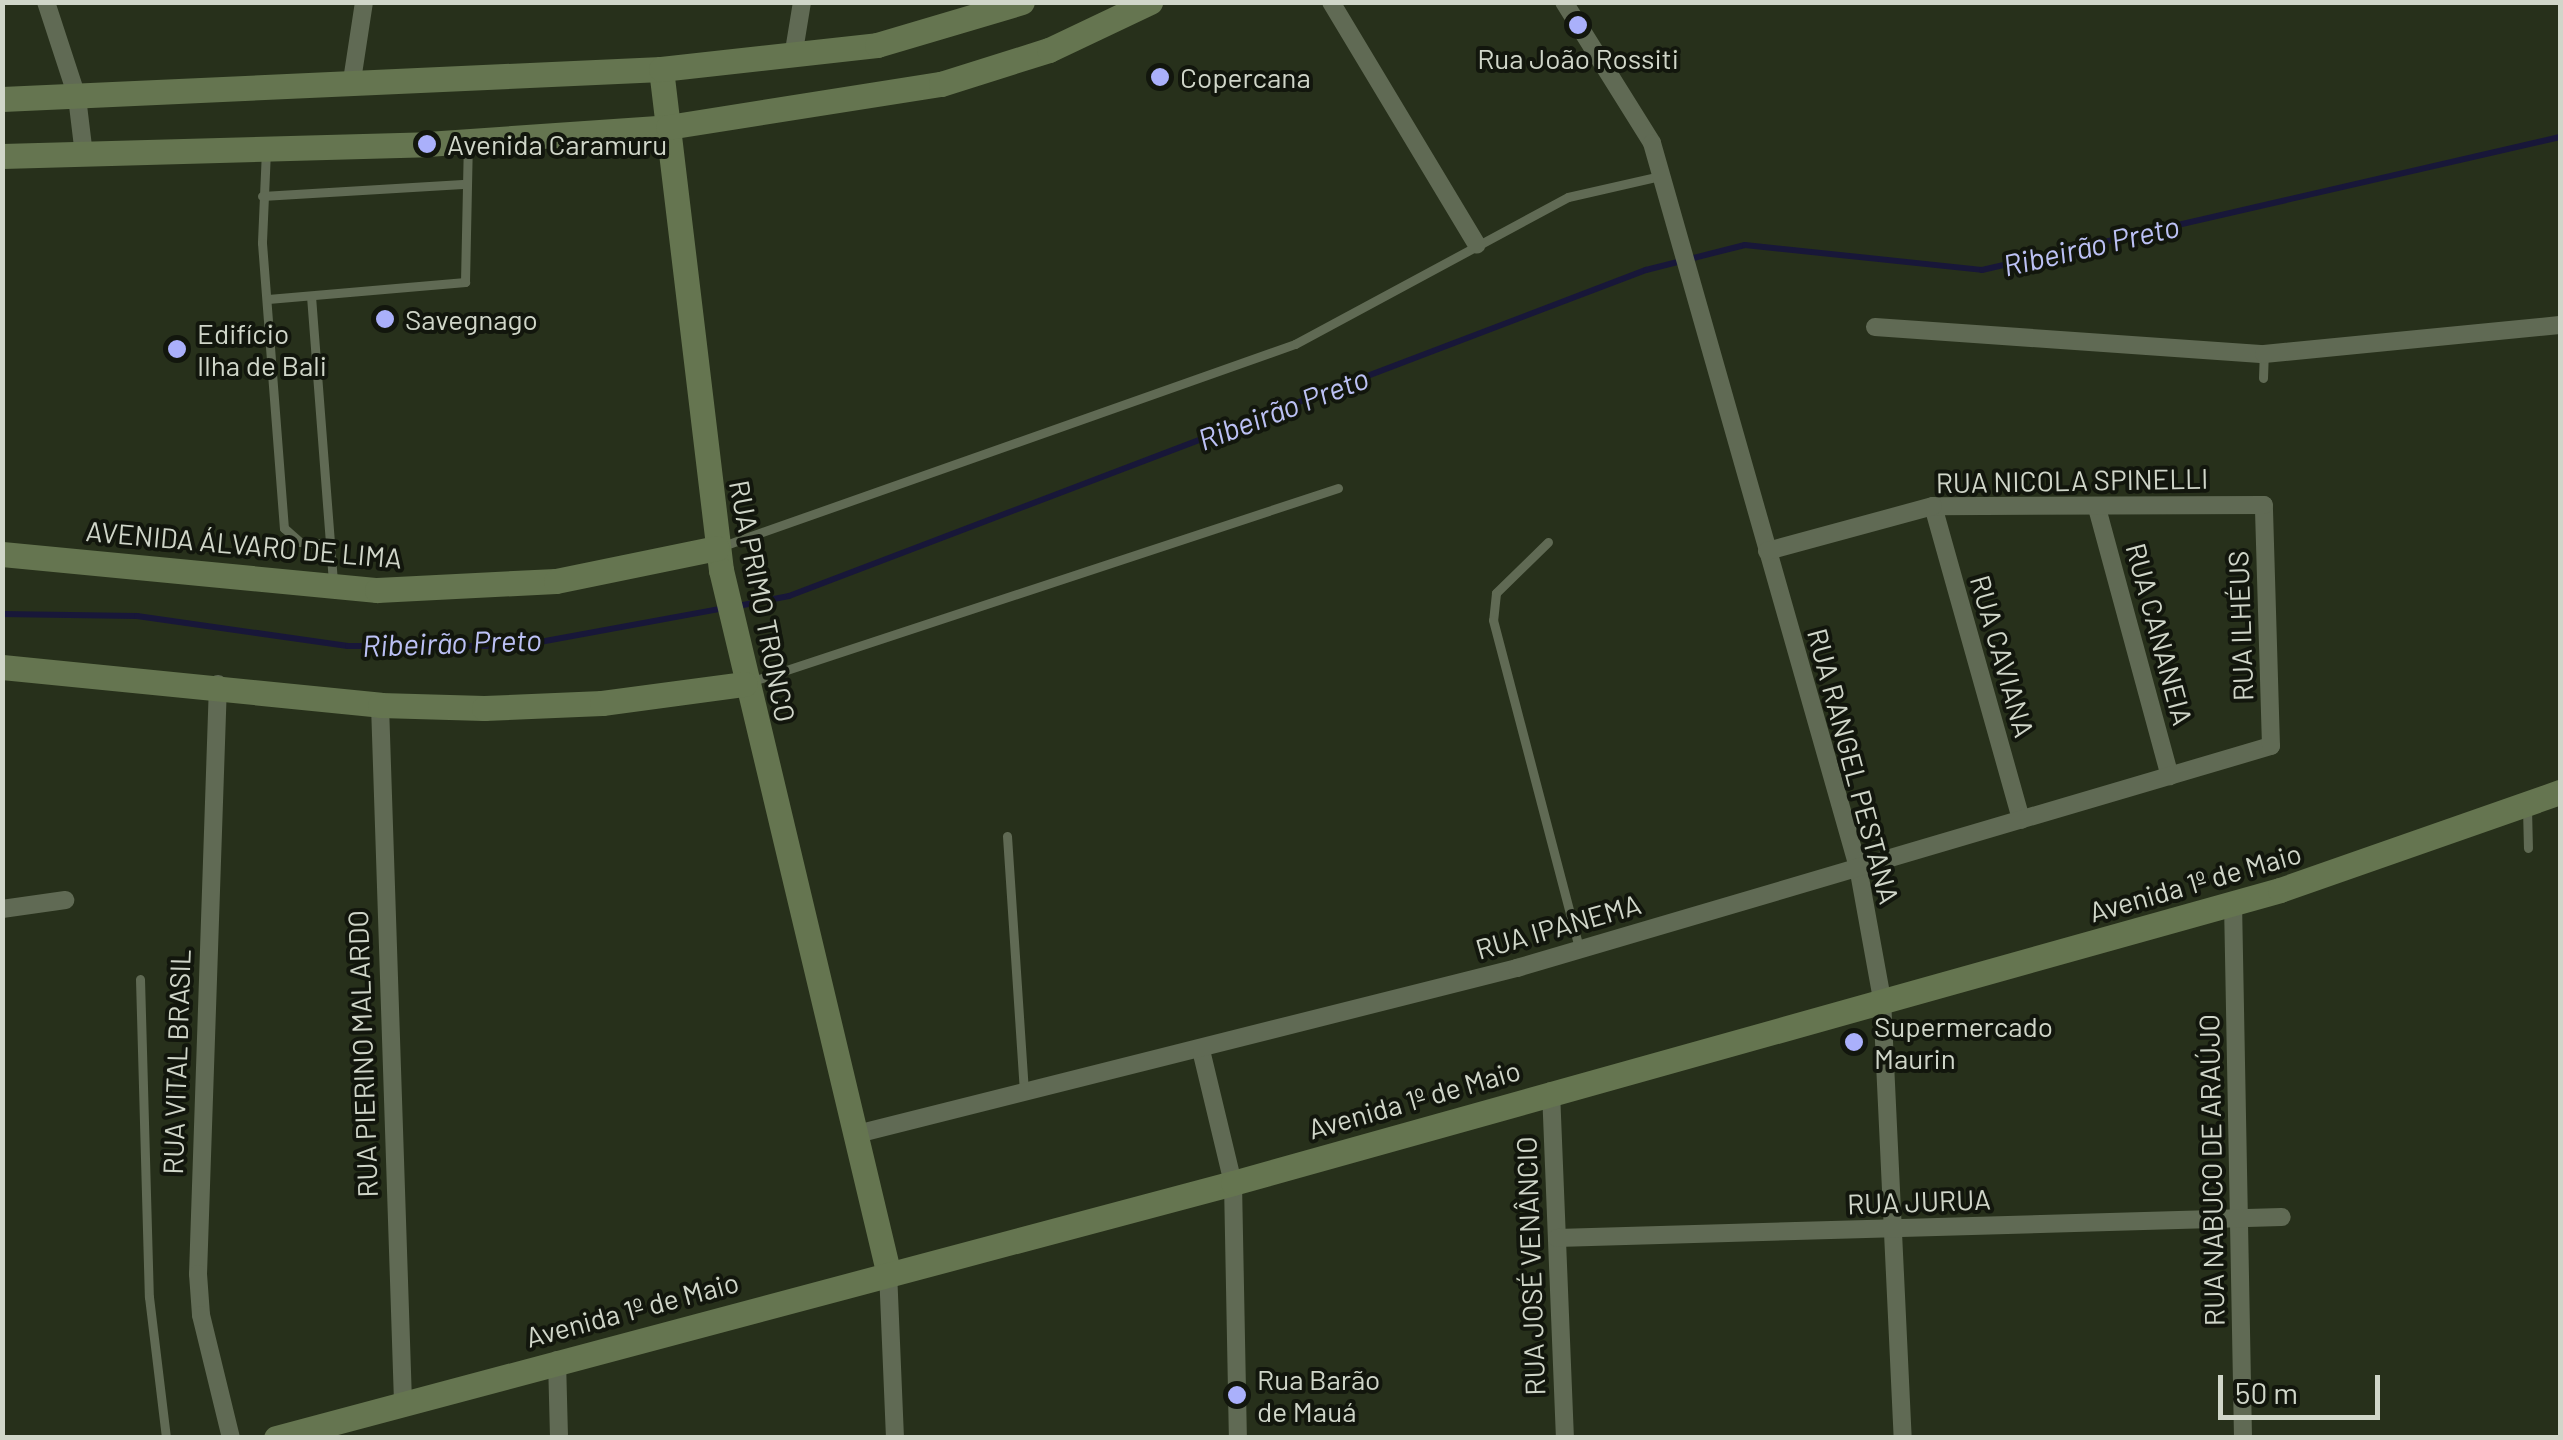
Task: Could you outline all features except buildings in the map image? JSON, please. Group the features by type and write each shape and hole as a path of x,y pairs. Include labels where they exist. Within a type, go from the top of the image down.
{"street":[{"path":"46,2 77,98 84,155"},
{"path":"351,87 364,2"},
{"path":"793,56 802,2"},
{"path":"2,99 351,87 661,69 877,46 1022,2"},
{"path":"2,156 468,141 668,127 941,84 1049,50 1150,2"},
{"path":"1331,2 1477,245"},
{"path":"1564,2 1652,142 1662,176"},
{"name":"RUA PRIMO TRONCO","path":"661,69 719,559 888,1271"},
{"name":"RUA RANGEL PESTANA","path":"1662,176 1700,298 1767,551 1858,866 1882,1000 1904,1438"},
{"path":"1875,326 2264,354 2560,326"},
{"name":"RUA NICOLA SPINELLI","path":"1767,551 1933,506 2097,499 2264,505"},
{"name":"RUA CANANEIA","path":"2097,499 2170,776"},
{"name":"RUA ILHÉUS","path":"2264,505 2271,746"},
{"name":"RUA CAVIANA","path":"1933,506 2020,820"},
{"name":"AVENIDA ÁLVARO DE LIMA","path":"2,554 334,584 437,589 556,581 719,559"},
{"path":"2,666 218,684 380,705 602,703 746,684"},
{"name":"RUA VITAL BRASIL","path":"218,684 198,1274 201,1315 231,1438"},
{"name":"RUA PIERINO MALARDO","path":"380,705 403,1402"},
{"name":"RUA IPANEMA","path":"853,1135 1201,1050 1579,948 2271,746"},
{"name":"Avenida 1º de Maio","path":"276,1438 888,1271 1234,1183 2232,902 2526,808 2560,792"},
{"path":"2,909 65,900"},
{"name":"RUA NABUCO DE ARAÚJO","path":"2232,902 2243,1438"},
{"path":"1201,1050 1234,1183 1238,1438"},
{"name":"RUA JOSÉ VENÂNCIO","path":"1551,1092 1565,1438"},
{"name":"RUA JURUA","path":"1557,1238 2282,1217"},
{"path":"888,1271 895,1438"},
{"path":"556,1360 559,1438"}],"lane":[{"path":"268,299 465,282 468,141"},
{"path":"266,149 262,196 284,528 300,542 332,544"},
{"path":"719,559 1295,344 1568,197 1662,176"},
{"path":"262,196 468,184"},
{"path":"311,296 334,584"},
{"path":"2263,378 2264,354"},
{"path":"746,684 1338,488"},
{"path":"1548,542 1496,594 1492,620 1579,948"},
{"path":"2526,808 2528,848"},
{"path":"1007,836 1024,1093"},
{"path":"140,980 149,1297 166,1438"}],"waterway":[{"name":"Ribeirão Preto","path":"738,606 789,596 1646,270 1745,245 1982,270 2560,137"},
{"name":"Ribeirão Preto","path":"2,614 137,616 348,646 518,646 726,608"}],"place":[{"name":"Rua João Rossiti","path":"1578,25"},
{"name":"Copercana","path":"1160,77"},
{"name":"Avenida Caramuru","path":"427,144"},
{"name":"Savegnago","path":"385,319"},
{"name":"Edifício Ilha de Bali","path":"177,349"},
{"name":"Supermercado Maurin","path":"1854,1042"},
{"name":"Rua Barão de Mauá","path":"1237,1395"}]}
